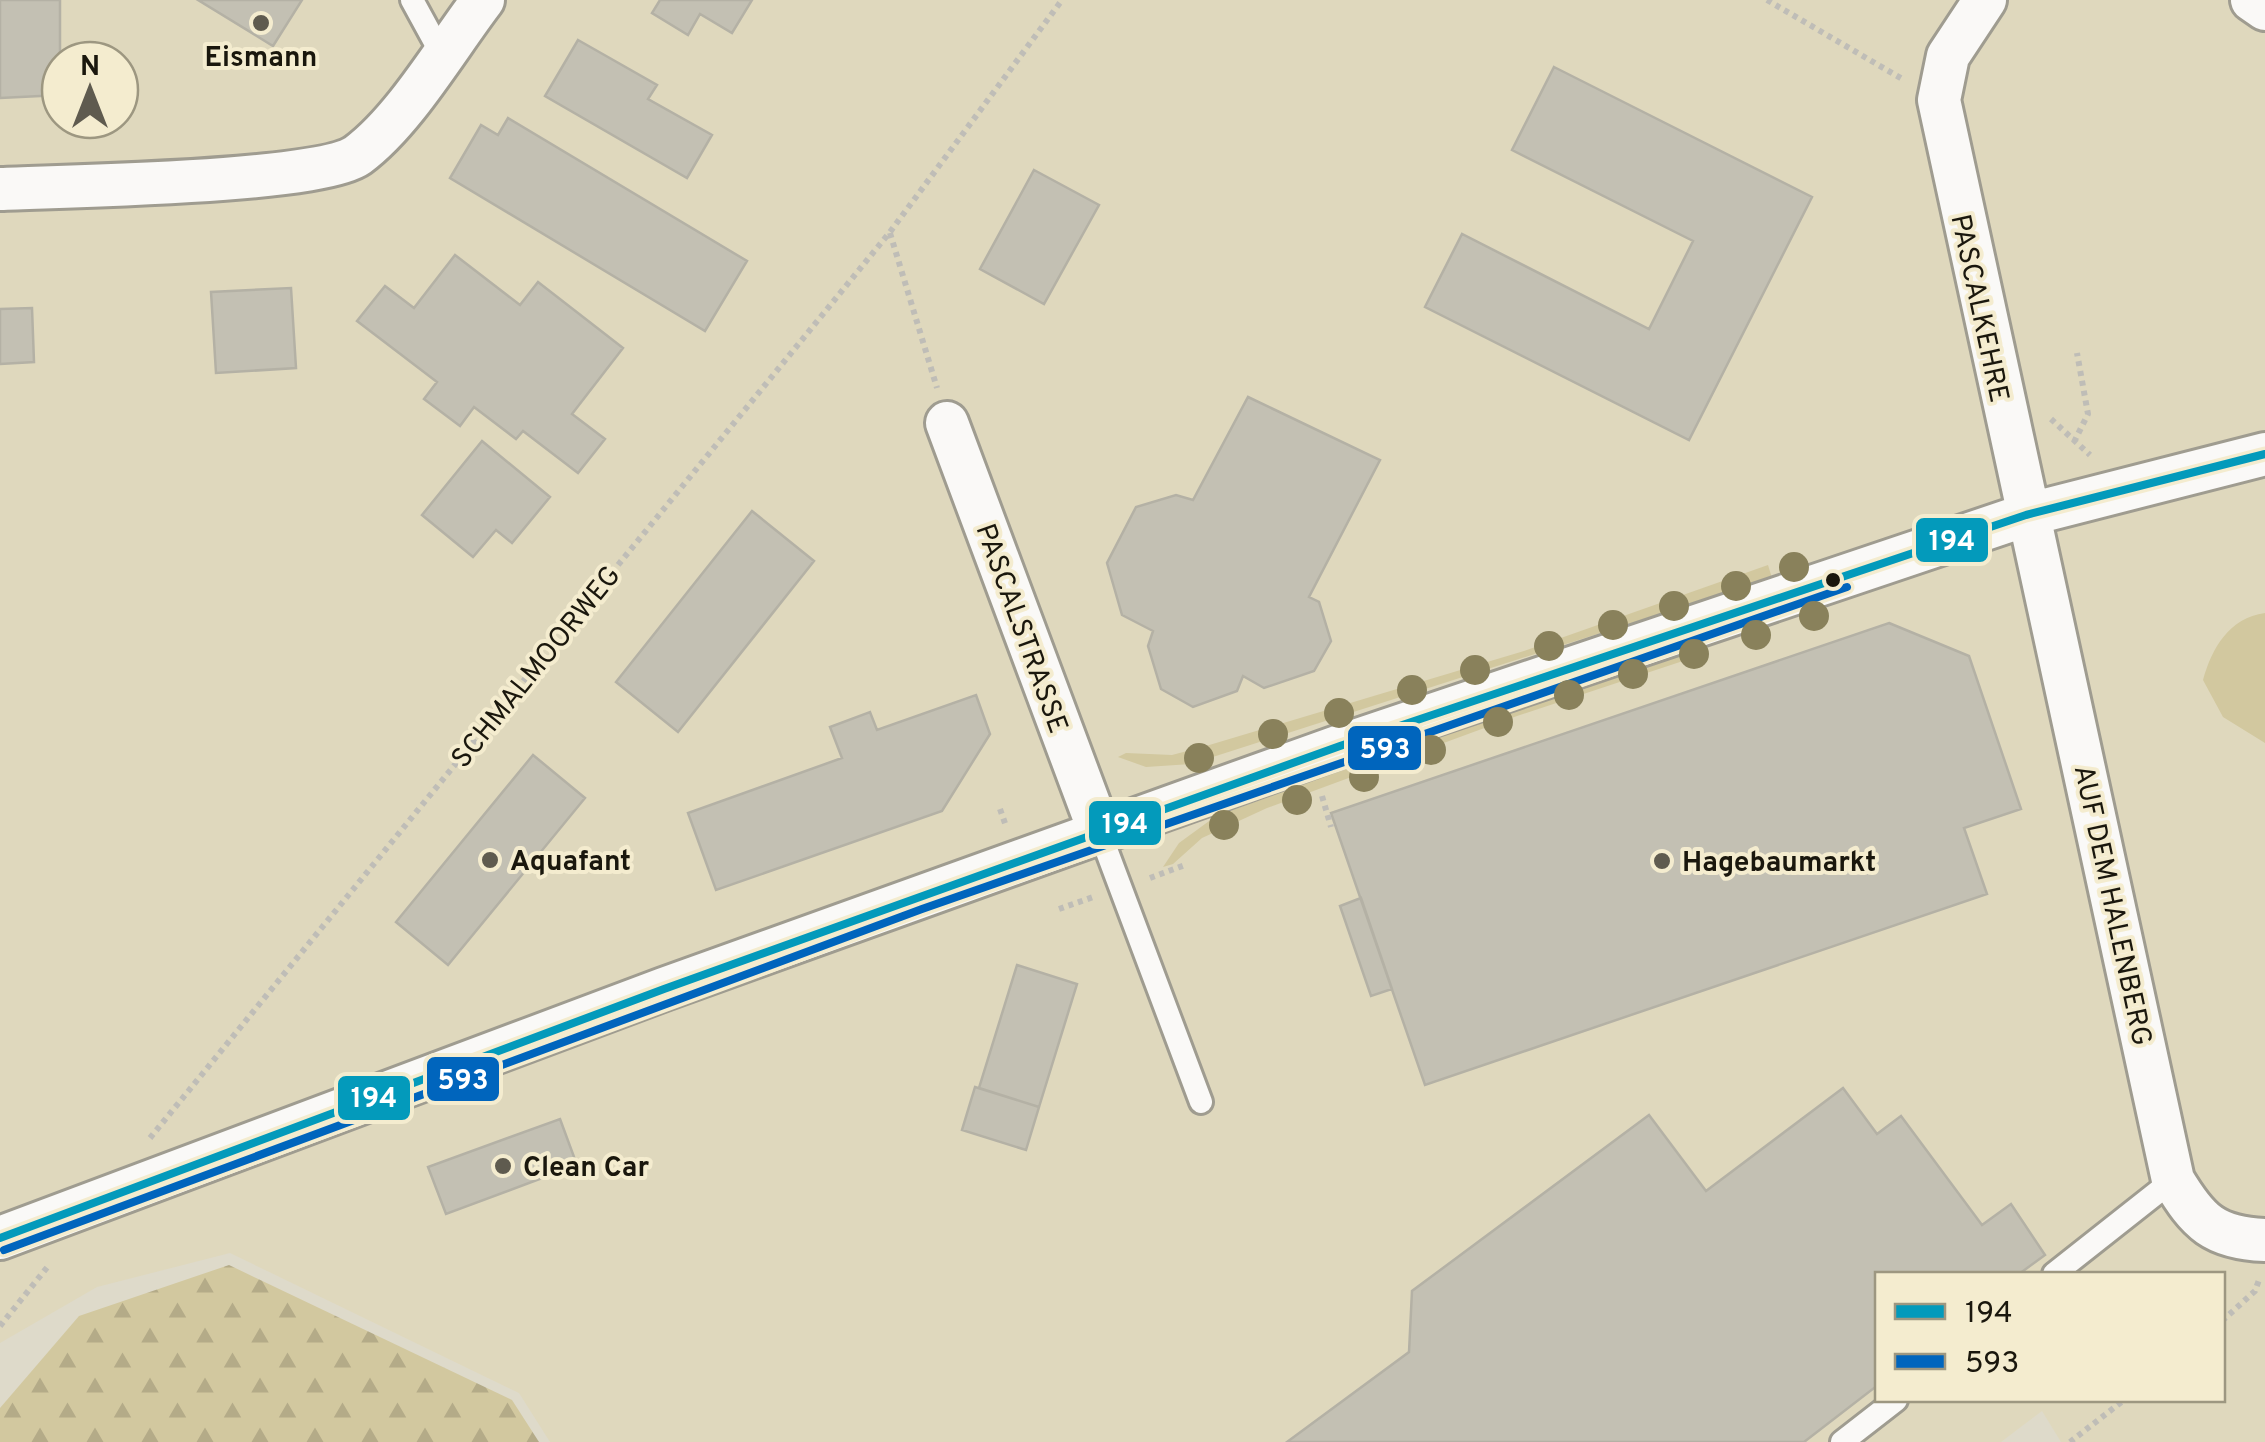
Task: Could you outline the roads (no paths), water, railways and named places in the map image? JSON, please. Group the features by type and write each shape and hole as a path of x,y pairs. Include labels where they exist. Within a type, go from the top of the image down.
{"street":[{"path":"0,189 306,172 355,157 386,128 484,0"},
{"name":"PASCALKEHRE","path":"1986,0 1948,56 1939,100 2026,515"},
{"path":"2252,0 2265,9"},
{"name":"PASCALSTRASSE","path":"947,423 1100,833"},
{"path":"0,1238 664,989 1340,746 2026,515 2265,454"},
{"name":"AUF DEM HALENBERG","path":"2026,515 2173,1180 2197,1220 2264,1253"}],"lane":[{"path":"412,0 442,55"},
{"name":"PASCALSTRASSE","path":"1100,833 1201,1102"},
{"path":"2057,1272 2173,1180"},
{"path":"1842,1442 1893,1402"}],"place":[{"name":"Eismann","path":"261,23"},
{"name":"Aquafant","path":"490,860"},
{"name":"Hagebaumarkt","path":"1662,861"},
{"name":"Clean Car","path":"503,1166"}]}
